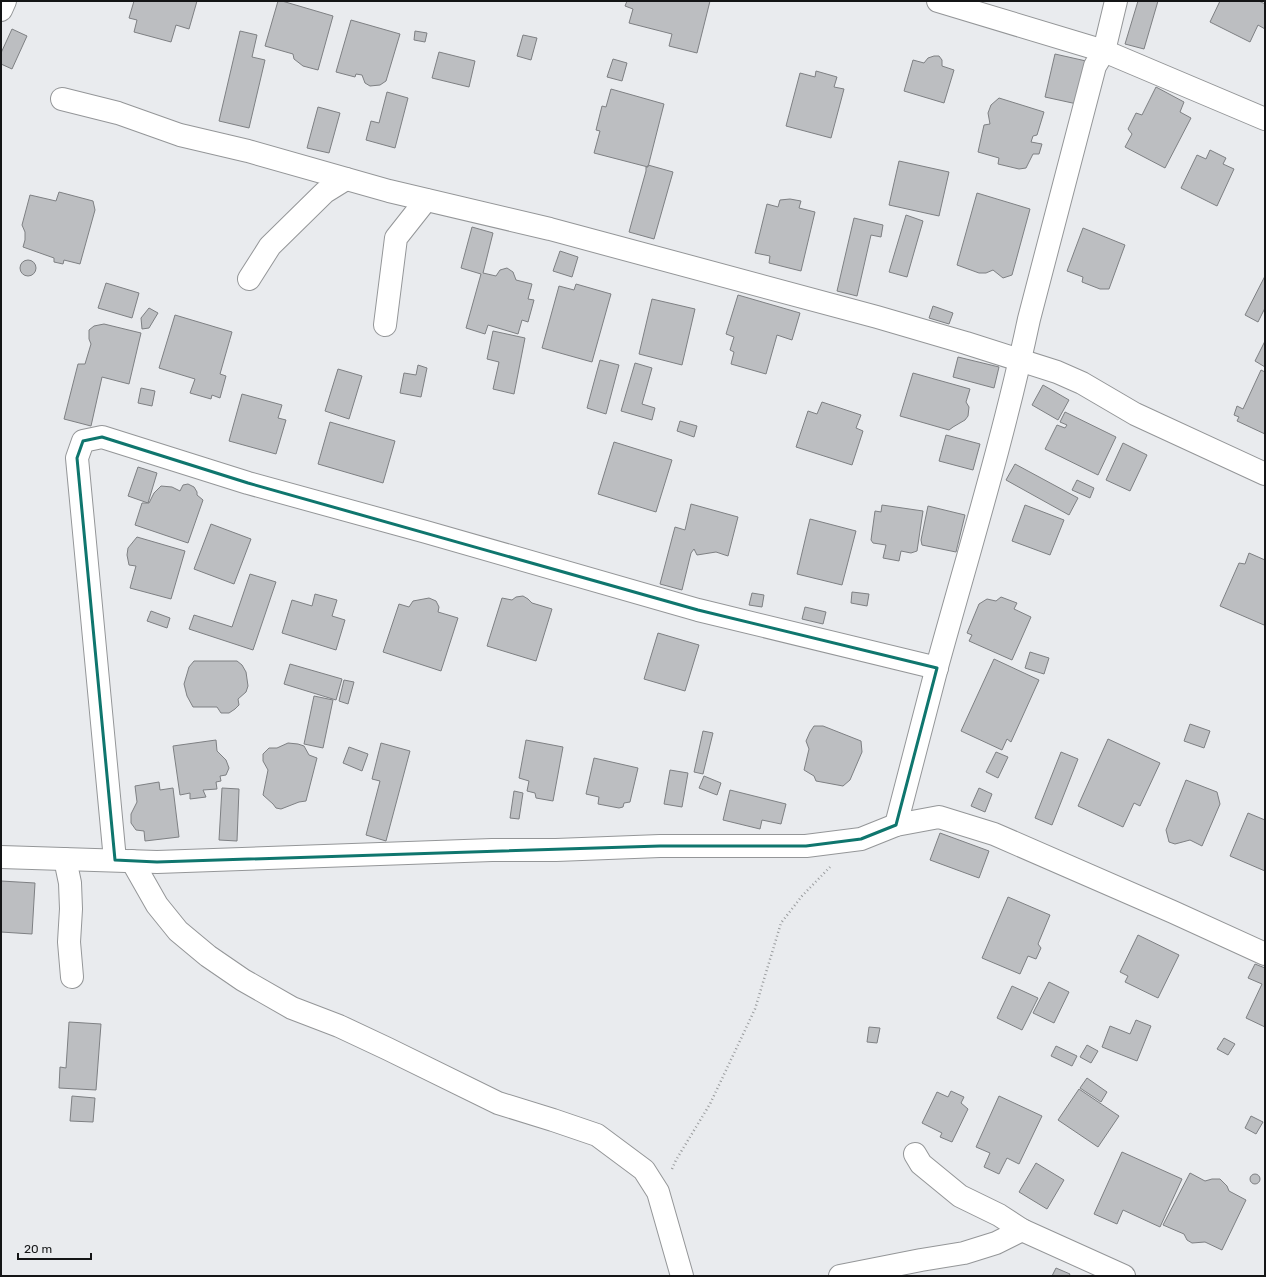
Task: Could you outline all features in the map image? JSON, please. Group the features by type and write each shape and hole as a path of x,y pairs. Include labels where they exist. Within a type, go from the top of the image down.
{"street":[{"path":"1,10 5,1"},
{"path":"938,1 1104,51 1265,119"},
{"path":"896,825 937,668 997,454 1029,319 1095,66 1104,51 1116,1"},
{"path":"62,99 118,113 180,135 248,151 346,179 550,230 878,317 1020,360 1057,372 1082,383 1135,414 1265,474"},
{"path":"249,279 270,246 325,192 346,179"},
{"path":"385,325 396,238 426,200"},
{"path":"682,1276 658,1192 644,1170 597,1135 498,1104 388,1048 339,1026 292,1008 243,980 208,956 178,931 123,860 77,458 83,441 102,437 248,483 698,610 937,668"},
{"path":"1,857 157,862 492,850 556,850 660,846 806,846 862,839 896,825 939,817 994,834 1265,954"},
{"path":"65,859 70,883 71,909 69,942 72,977"},
{"path":"915,1154 921,1164 960,1196 998,1214 1022,1230 1124,1276"},
{"path":"840,1276 964,1253 996,1243 1022,1230"}],"path":[{"path":"661,1200 676,1160 710,1104 755,1009 781,923 802,896 856,840"}],"highlighted area":[{"path":"102,437 248,483 698,610 937,668 896,825 861,839 806,846 660,846 157,862 115,860 77,458 83,441"}],"building":[{"path":"134,1 197,1 189,29 176,25 171,42 134,32 137,20 129,18"},
{"path":"278,1 333,16 318,70 303,66 294,59 293,54 265,46"},
{"path":"627,1 710,1 697,53 669,46 672,34 629,23 633,9 625,6"},
{"path":"1138,1 1158,1 1144,49 1125,44"},
{"path":"1220,1 1259,1 1265,4 1265,29 1258,25 1250,42 1210,22"},
{"path":"351,20 400,34 386,81 380,85 370,86 365,83 362,75 356,74 355,77 336,72"},
{"path":"12,29 27,36 12,69 1,64 1,53"},
{"path":"240,31 257,35 252,57 265,60 249,128 219,121"},
{"path":"415,31 427,33 425,42 414,40"},
{"path":"523,35 537,38 531,60 517,56"},
{"path":"439,52 475,61 469,87 432,78"},
{"path":"1055,54 1086,61 1077,104 1045,97"},
{"path":"939,56 942,60 942,66 954,70 944,103 904,91 913,60 924,63 928,58"},
{"path":"613,59 627,63 622,81 607,77"},
{"path":"816,71 837,77 834,87 844,89 831,138 786,126 800,73 815,77"},
{"path":"1156,87 1184,102 1180,112 1191,118 1165,168 1125,147 1132,134 1128,129 1136,113 1142,115"},
{"path":"611,89 664,104 648,167 594,153 600,131 596,130 602,106 606,107"},
{"path":"387,92 408,98 395,148 366,140 371,121 379,123"},
{"path":"999,98 1044,112 1037,135 1033,136 1031,142 1042,144 1039,154 1033,154 1026,168 1019,169 998,164 999,158 978,152 984,125 990,124 988,113 991,105"},
{"path":"318,107 340,113 329,153 307,148"},
{"path":"1210,150 1226,158 1223,164 1234,169 1217,206 1181,188 1197,155 1206,159"},
{"path":"899,161 949,172 939,216 889,205"},
{"path":"648,165 673,172 654,239 629,232 646,167 648,167"},
{"path":"59,192 93,201 95,210 80,264 64,260 63,264 54,262 54,258 23,247 25,232 22,225 30,195 56,201"},
{"path":"977,193 1030,209 1012,275 1003,278 993,270 986,273 979,273 957,265"},
{"path":"790,199 801,201 799,208 815,212 801,271 769,263 770,256 755,253 767,204 778,207 780,200"},
{"path":"906,215 923,221 907,277 889,272"},
{"path":"854,218 883,225 881,237 871,235 857,296 837,291"},
{"path":"472,227 493,233 483,273 496,276 500,270 507,268 513,272 516,280 532,284 528,299 534,300 528,322 522,320 518,334 488,325 485,334 466,328 481,274 461,268"},
{"path":"1083,228 1125,245 1109,289 1100,289 1082,282 1083,277 1067,271"},
{"path":"560,251 578,257 572,277 553,271"},
{"path":"28,260 34,262 36,268 34,274 28,276 22,274 20,268 22,262"},
{"path":"1265,276 1265,308 1258,322 1245,315"},
{"path":"106,283 139,293 132,318 98,308"},
{"path":"576,284 611,294 592,362 542,348 559,286 574,290"},
{"path":"738,295 800,313 792,340 777,335 766,374 731,364 734,352 730,350 734,337 726,334"},
{"path":"652,299 695,309 682,365 639,354"},
{"path":"933,306 953,313 949,324 929,318"},
{"path":"149,308 158,313 149,328 142,329 141,318"},
{"path":"175,315 232,332 220,374 226,376 220,398 212,395 211,399 190,393 195,379 159,368"},
{"path":"104,324 141,333 129,384 102,377 91,426 64,419 78,364 85,364 91,344 89,339 89,330 94,326"},
{"path":"493,331 525,338 514,394 493,389 499,362 487,359"},
{"path":"1265,341 1265,367 1255,361"},
{"path":"958,357 999,367 994,388 953,377"},
{"path":"600,360 619,365 606,414 587,408"},
{"path":"635,363 652,368 642,404 655,408 652,420 621,411"},
{"path":"418,365 427,368 421,397 400,393 404,373 416,375"},
{"path":"338,369 362,376 349,419 325,411"},
{"path":"1261,370 1265,372 1265,434 1237,421 1239,417 1234,415 1237,406 1243,409"},
{"path":"913,373 970,389 966,402 969,407 968,416 965,420 949,430 900,416"},
{"path":"1043,385 1069,400 1058,420 1032,405"},
{"path":"141,388 155,391 152,406 138,403"},
{"path":"242,394 282,405 278,418 286,420 276,454 229,441"},
{"path":"822,402 861,415 856,428 863,431 852,465 796,447 808,411 817,414"},
{"path":"1065,412 1116,437 1098,475 1045,449 1057,425 1065,428 1067,425 1060,422"},
{"path":"680,421 697,426 694,437 677,431"},
{"path":"330,422 395,441 383,483 318,464"},
{"path":"946,435 980,444 973,470 939,461"},
{"path":"614,442 672,460 656,512 598,494"},
{"path":"1123,443 1147,455 1130,491 1106,480"},
{"path":"1015,464 1078,498 1069,515 1006,480"},
{"path":"138,467 157,473 148,503 128,496"},
{"path":"1077,480 1094,488 1090,498 1072,490"},
{"path":"188,484 194,487 197,495 203,500 188,543 135,525 142,503 149,503 154,493 161,486 172,487 180,491 183,485"},
{"path":"691,504 738,517 728,556 716,552 697,555 694,549 691,553 682,590 660,584 675,527 685,530"},
{"path":"882,505 923,511 917,551 911,553 901,551 899,561 883,558 886,545 873,543 871,540 875,511 881,512"},
{"path":"1025,505 1064,520 1050,555 1012,541"},
{"path":"928,506 965,515 956,552 922,545 921,540"},
{"path":"810,519 856,531 842,585 797,574"},
{"path":"211,524 251,539 234,584 194,569"},
{"path":"137,537 185,551 171,599 130,588 136,566 129,565 127,555 128,548"},
{"path":"1249,553 1265,560 1264,625 1220,606 1239,563 1245,564"},
{"path":"250,574 276,582 253,650 189,629 194,615 232,627"},
{"path":"852,592 869,594 867,606 851,603"},
{"path":"752,593 764,595 762,607 749,605"},
{"path":"315,594 337,600 332,616 345,620 336,650 282,633 292,600 312,606"},
{"path":"523,596 532,603 552,609 536,661 487,646 502,598 512,600 516,597"},
{"path":"1001,597 1017,603 1014,609 1031,617 1012,660 969,641 972,635 967,633 979,604 987,599 996,601"},
{"path":"429,598 436,601 439,607 438,612 458,618 441,671 383,652 399,604 409,607 413,601"},
{"path":"805,607 826,612 823,624 802,619"},
{"path":"151,611 170,618 167,628 147,621"},
{"path":"658,633 699,645 685,691 644,679"},
{"path":"1030,652 1049,658 1044,674 1025,668"},
{"path":"994,659 1039,680 1011,742 1007,739 1002,750 961,731"},
{"path":"194,661 237,661 242,665 246,672 248,686 246,692 238,699 239,705 235,709 229,713 221,713 217,707 193,707 187,696 184,684 189,667"},
{"path":"290,664 342,679 336,700 284,684"},
{"path":"344,680 354,682 348,704 339,701"},
{"path":"314,696 333,700 323,748 304,744"},
{"path":"1190,724 1210,731 1204,748 1184,741"},
{"path":"814,726 823,726 861,741 862,752 850,780 843,786 816,781 814,776 804,770 809,749 806,741"},
{"path":"703,731 713,733 703,774 694,772"},
{"path":"1108,739 1160,763 1140,806 1134,803 1123,827 1078,806"},
{"path":"216,740 217,751 226,760 229,768 226,775 220,776 221,781 216,782 217,789 203,790 206,797 190,799 190,793 180,795 173,746"},
{"path":"526,740 563,747 553,801 536,798 535,793 527,791 529,781 519,778"},
{"path":"288,743 304,746 309,755 317,758 306,801 281,809 276,808 263,795 268,770 263,761 263,754 269,748 277,748"},
{"path":"381,743 410,751 386,841 366,835 380,781 372,779"},
{"path":"349,747 368,754 362,771 343,763"},
{"path":"996,752 1008,757 998,778 986,772"},
{"path":"1061,752 1078,759 1052,825 1035,818"},
{"path":"594,758 638,768 630,802 624,803 623,807 619,808 598,804 599,797 586,794"},
{"path":"670,770 688,773 682,807 664,804"},
{"path":"704,776 721,783 717,795 699,788"},
{"path":"1186,780 1217,792 1220,804 1202,846 1190,840 1175,844 1169,842 1166,830"},
{"path":"159,782 160,790 173,788 179,837 145,841 144,831 136,830 131,823 131,814 137,802 135,786"},
{"path":"222,788 239,789 237,841 219,840"},
{"path":"979,788 992,794 985,812 971,806"},
{"path":"730,790 786,804 781,824 762,820 760,829 723,820"},
{"path":"514,791 523,793 519,819 510,818"},
{"path":"1248,813 1265,820 1265,871 1230,856"},
{"path":"940,833 989,851 979,878 930,860"},
{"path":"1,881 35,883 32,934 1,932"},
{"path":"1008,897 1050,915 1038,944 1041,948 1036,959 1028,956 1020,974 982,958"},
{"path":"1138,935 1179,955 1158,998 1125,982 1128,976 1120,972"},
{"path":"1255,964 1265,968 1265,1027 1246,1018 1262,984 1248,978"},
{"path":"1049,982 1069,992 1054,1023 1033,1013"},
{"path":"1012,986 1038,998 1022,1030 997,1018"},
{"path":"1136,1020 1151,1026 1137,1061 1102,1047 1110,1026 1130,1034"},
{"path":"69,1022 101,1024 96,1090 59,1088 60,1067 66,1068"},
{"path":"869,1027 880,1028 877,1043 867,1042"},
{"path":"1224,1038 1235,1044 1228,1055 1217,1049"},
{"path":"1087,1045 1098,1051 1091,1063 1080,1057"},
{"path":"1056,1046 1077,1056 1072,1066 1051,1056"},
{"path":"1087,1078 1107,1092 1101,1102 1080,1088"},
{"path":"1079,1089 1119,1116 1098,1147 1058,1120"},
{"path":"951,1091 964,1097 961,1103 968,1109 952,1142 940,1137 942,1133 922,1123 937,1092 948,1097"},
{"path":"72,1096 95,1098 93,1122 70,1121"},
{"path":"999,1096 1042,1116 1019,1164 1007,1158 999,1174 984,1167 990,1153 976,1147"},
{"path":"1251,1116 1263,1122 1256,1134 1245,1128"},
{"path":"1122,1152 1182,1179 1160,1227 1123,1210 1117,1224 1094,1214"},
{"path":"1036,1163 1064,1180 1047,1209 1019,1192"},
{"path":"1190,1173 1205,1181 1220,1179 1227,1186 1229,1191 1246,1200 1222,1250 1205,1242 1192,1243 1187,1240 1184,1234 1163,1225"},
{"path":"1253,1174 1257,1174 1259,1175 1259,1183 1253,1184 1250,1181 1250,1177"},
{"path":"1056,1268 1070,1274 1069,1276 1052,1276"}]}
